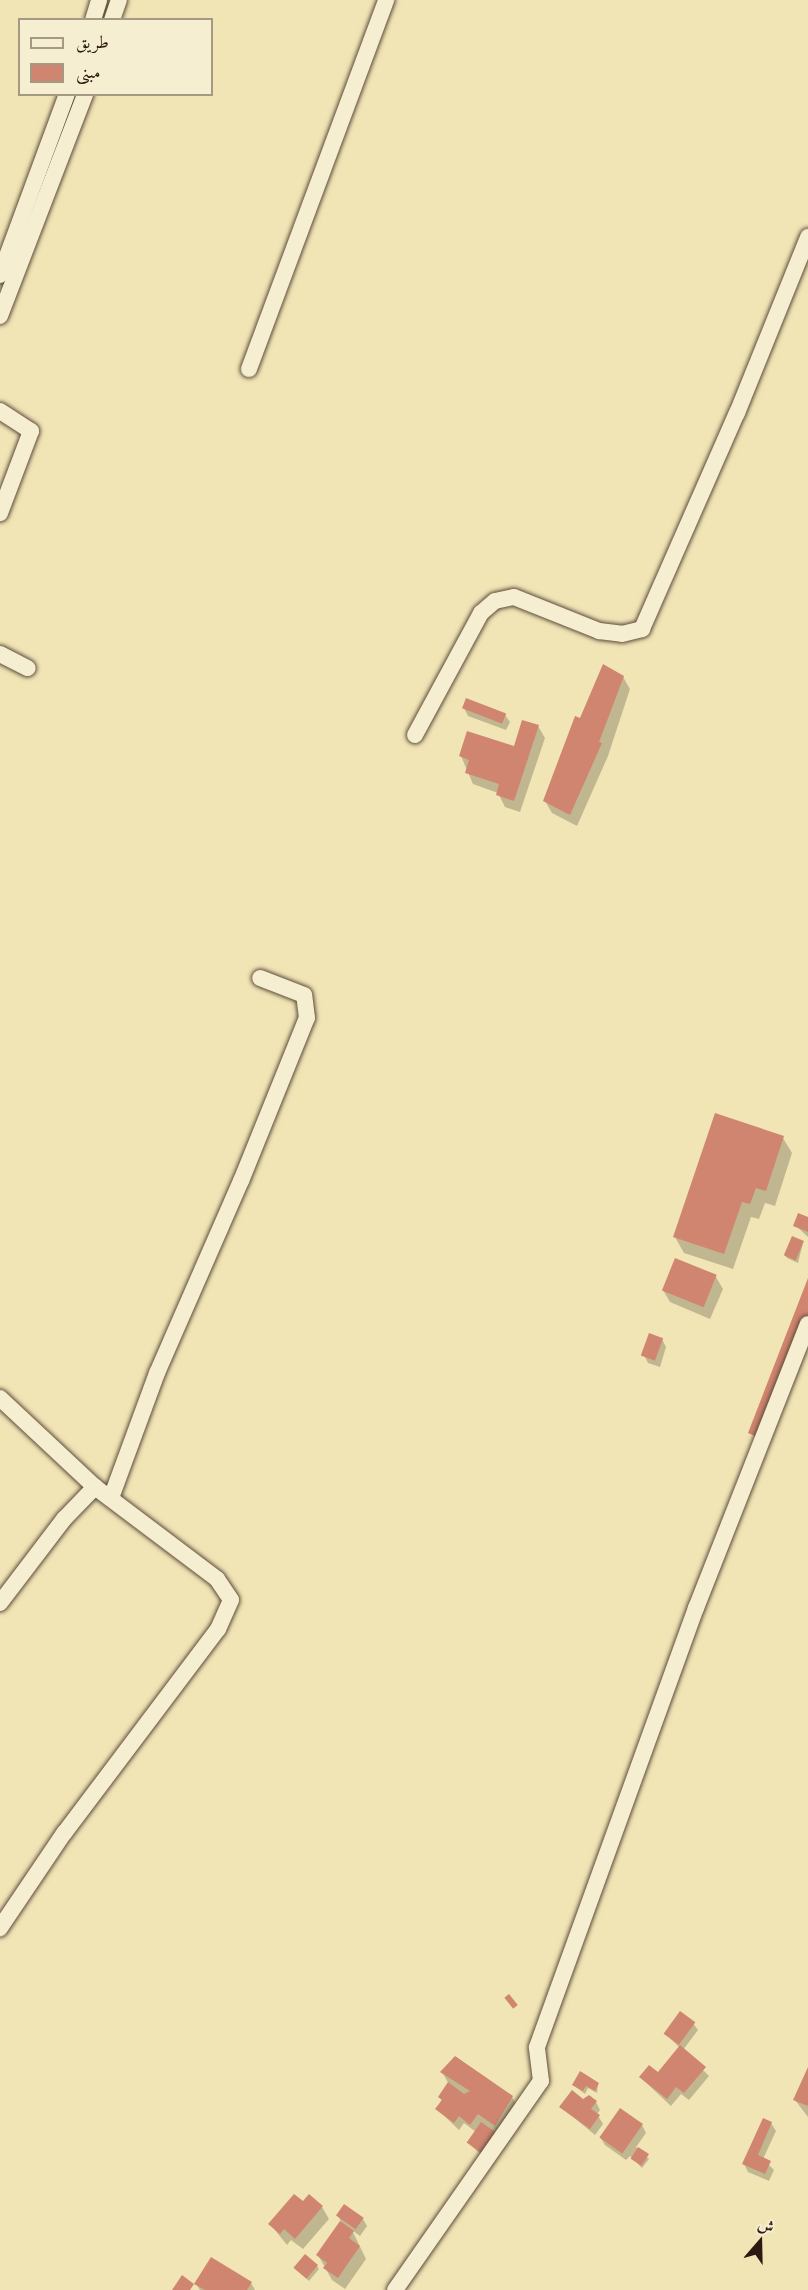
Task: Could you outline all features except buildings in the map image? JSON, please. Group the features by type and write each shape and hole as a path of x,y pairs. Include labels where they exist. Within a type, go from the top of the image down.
{"street":[{"path":"94,18 99,0"},
{"path":"113,18 119,0"},
{"path":"249,369 386,0"},
{"path":"0,275 66,96"},
{"path":"0,316 85,96"},
{"path":"415,735 481,613 495,601 514,597 599,631 622,634 642,629 734,422 808,237"},
{"path":"0,411 31,431 0,513"},
{"path":"0,654 28,668"},
{"path":"111,1498 157,1373 241,1181 307,1018 304,995 260,978"},
{"path":"395,2290 541,2081 537,2048 696,1608 808,1324"},
{"path":"0,1398 95,1487 217,1579 231,1600 218,1629 64,1833 0,1928"},
{"path":"0,1603 64,1519 95,1487"}]}
